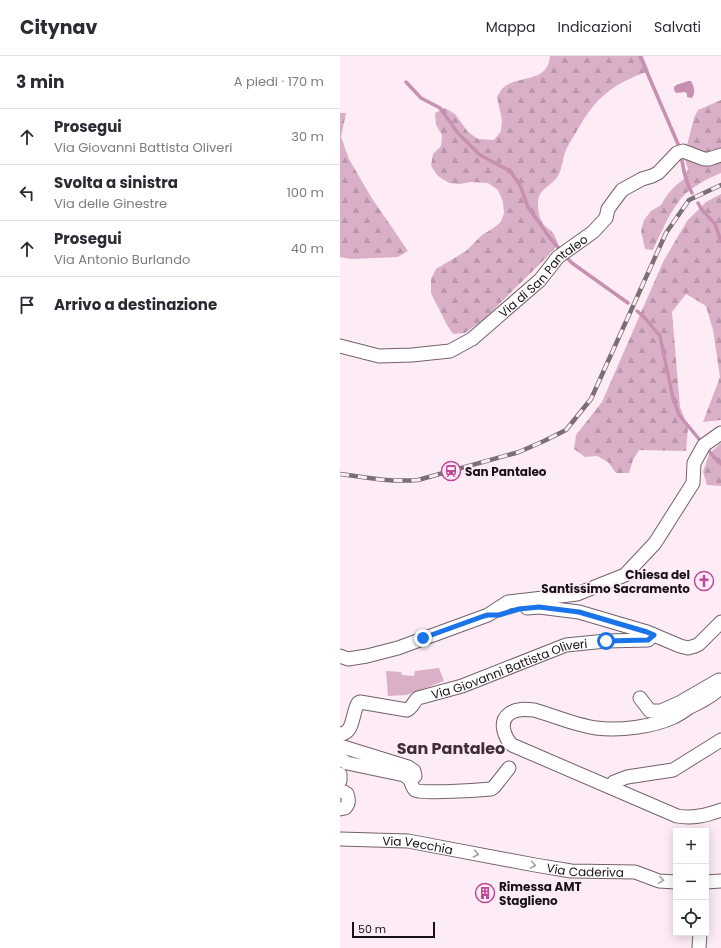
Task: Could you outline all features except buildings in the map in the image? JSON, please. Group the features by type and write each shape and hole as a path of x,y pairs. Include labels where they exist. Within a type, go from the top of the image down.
{"street":[{"name":"Via di San Pantaleo","path":"340,346 378,356 412,355 450,351 472,339 540,280 558,257 593,232 606,218 608,209 622,190 642,179 658,173 677,153 683,151 704,159 721,155"},
{"path":"340,656 348,658 367,656 398,648 488,615 508,602 577,594 624,576 655,543 694,484 694,463 704,446 721,433"},
{"path":"488,615 499,615 529,607 579,612 647,632 680,646 692,647 699,644 721,622"},
{"name":"Via Giovanni Battista Oliveri","path":"340,734 348,732 358,703 362,702 406,710 410,709 418,698 462,686 566,645 606,641 648,640 654,635"},
{"path":"640,698 650,711 661,711 721,680"},
{"path":"721,687 707,698 674,717 632,728 595,728 534,710 514,711 509,713 504,721 504,732 507,740 512,745 677,816 699,816 721,810"},
{"path":"610,787 614,782 627,777 673,770 721,740"},
{"path":"340,746 408,768 414,772 415,776 410,779"},
{"path":"340,760 347,763 404,775 410,779 412,786 419,792 491,789 510,768"},
{"path":"340,774 340,781"},
{"path":"340,791 347,794 348,801 345,808 340,809"},
{"name":"Via Vecchia","path":"340,840 408,841 494,857"},
{"name":"Via Caderiva","path":"494,857 571,871 635,872 658,881 673,882"},
{"path":"709,882 721,881"},
{"path":"699,948 700,936"}],"green space":[{"path":"550,56 643,56 649,71 616,86 599,100 585,118 569,145 565,153 560,172 553,182 540,194 538,199 538,211 540,217 544,225 553,233 558,244 549,255 484,319 465,333 453,334 431,293 431,279 436,269 466,251 482,235 501,222 504,213 503,202 498,190 488,183 449,183 438,176 431,166 433,154 441,146 442,135 436,125 435,113 445,108 455,114 468,132 478,139 494,140 501,131 502,120 497,97 501,90 510,83 539,75 548,65"},
{"path":"721,100 721,173 699,184 684,196 668,218 653,250 645,249 641,231 644,220 651,211 661,205 667,195 684,179 688,169 684,157 694,118 698,110"},
{"path":"340,113 346,113 341,137 349,159 371,197 408,251 398,257 351,259 340,257"},
{"path":"721,194 721,420 703,422 720,377 713,330 706,306 686,294 672,312 680,407 688,428 686,451 639,450 633,460 629,473 616,473 608,462 597,456 585,457 574,449 576,435 602,402 663,262 687,221 706,202"},
{"path":"721,443 721,486 707,485 703,472 709,454"},
{"path":"439,668 444,681 407,695 388,696 386,671 401,672 402,675 414,676 415,671"}],"shaded area":[{"path":"691,81 694,87 694,94 692,98 687,97 685,92 676,93 674,90 676,85"}],"waterway":[{"path":"640,56 679,149"},
{"path":"406,82 421,98 440,108 458,133 480,155 510,171 520,185 528,207 561,251"},
{"path":"681,155 686,179 692,193"},
{"path":"698,203 702,210 715,224 721,241"},
{"path":"565,256 572,263 628,303"},
{"path":"637,311 660,336 673,398 679,415 721,464"}],"railway":[{"path":"340,474 388,480 418,480 519,452 566,430 591,399 666,233 689,200 721,185"}],"place":[{"name":"San Pantaleo","path":"451,471"},
{"name":"Chiesa del Santissimo Sacramento","path":"704,581"},
{"name":"Rimessa AMT Staglieno","path":"485,893"}],"district":[{"name":"San Pantaleo","path":"451,748"}],"route":[{"path":"423,638 484,616 499,615 529,607 579,612 654,635 648,640 606,641"}]}
